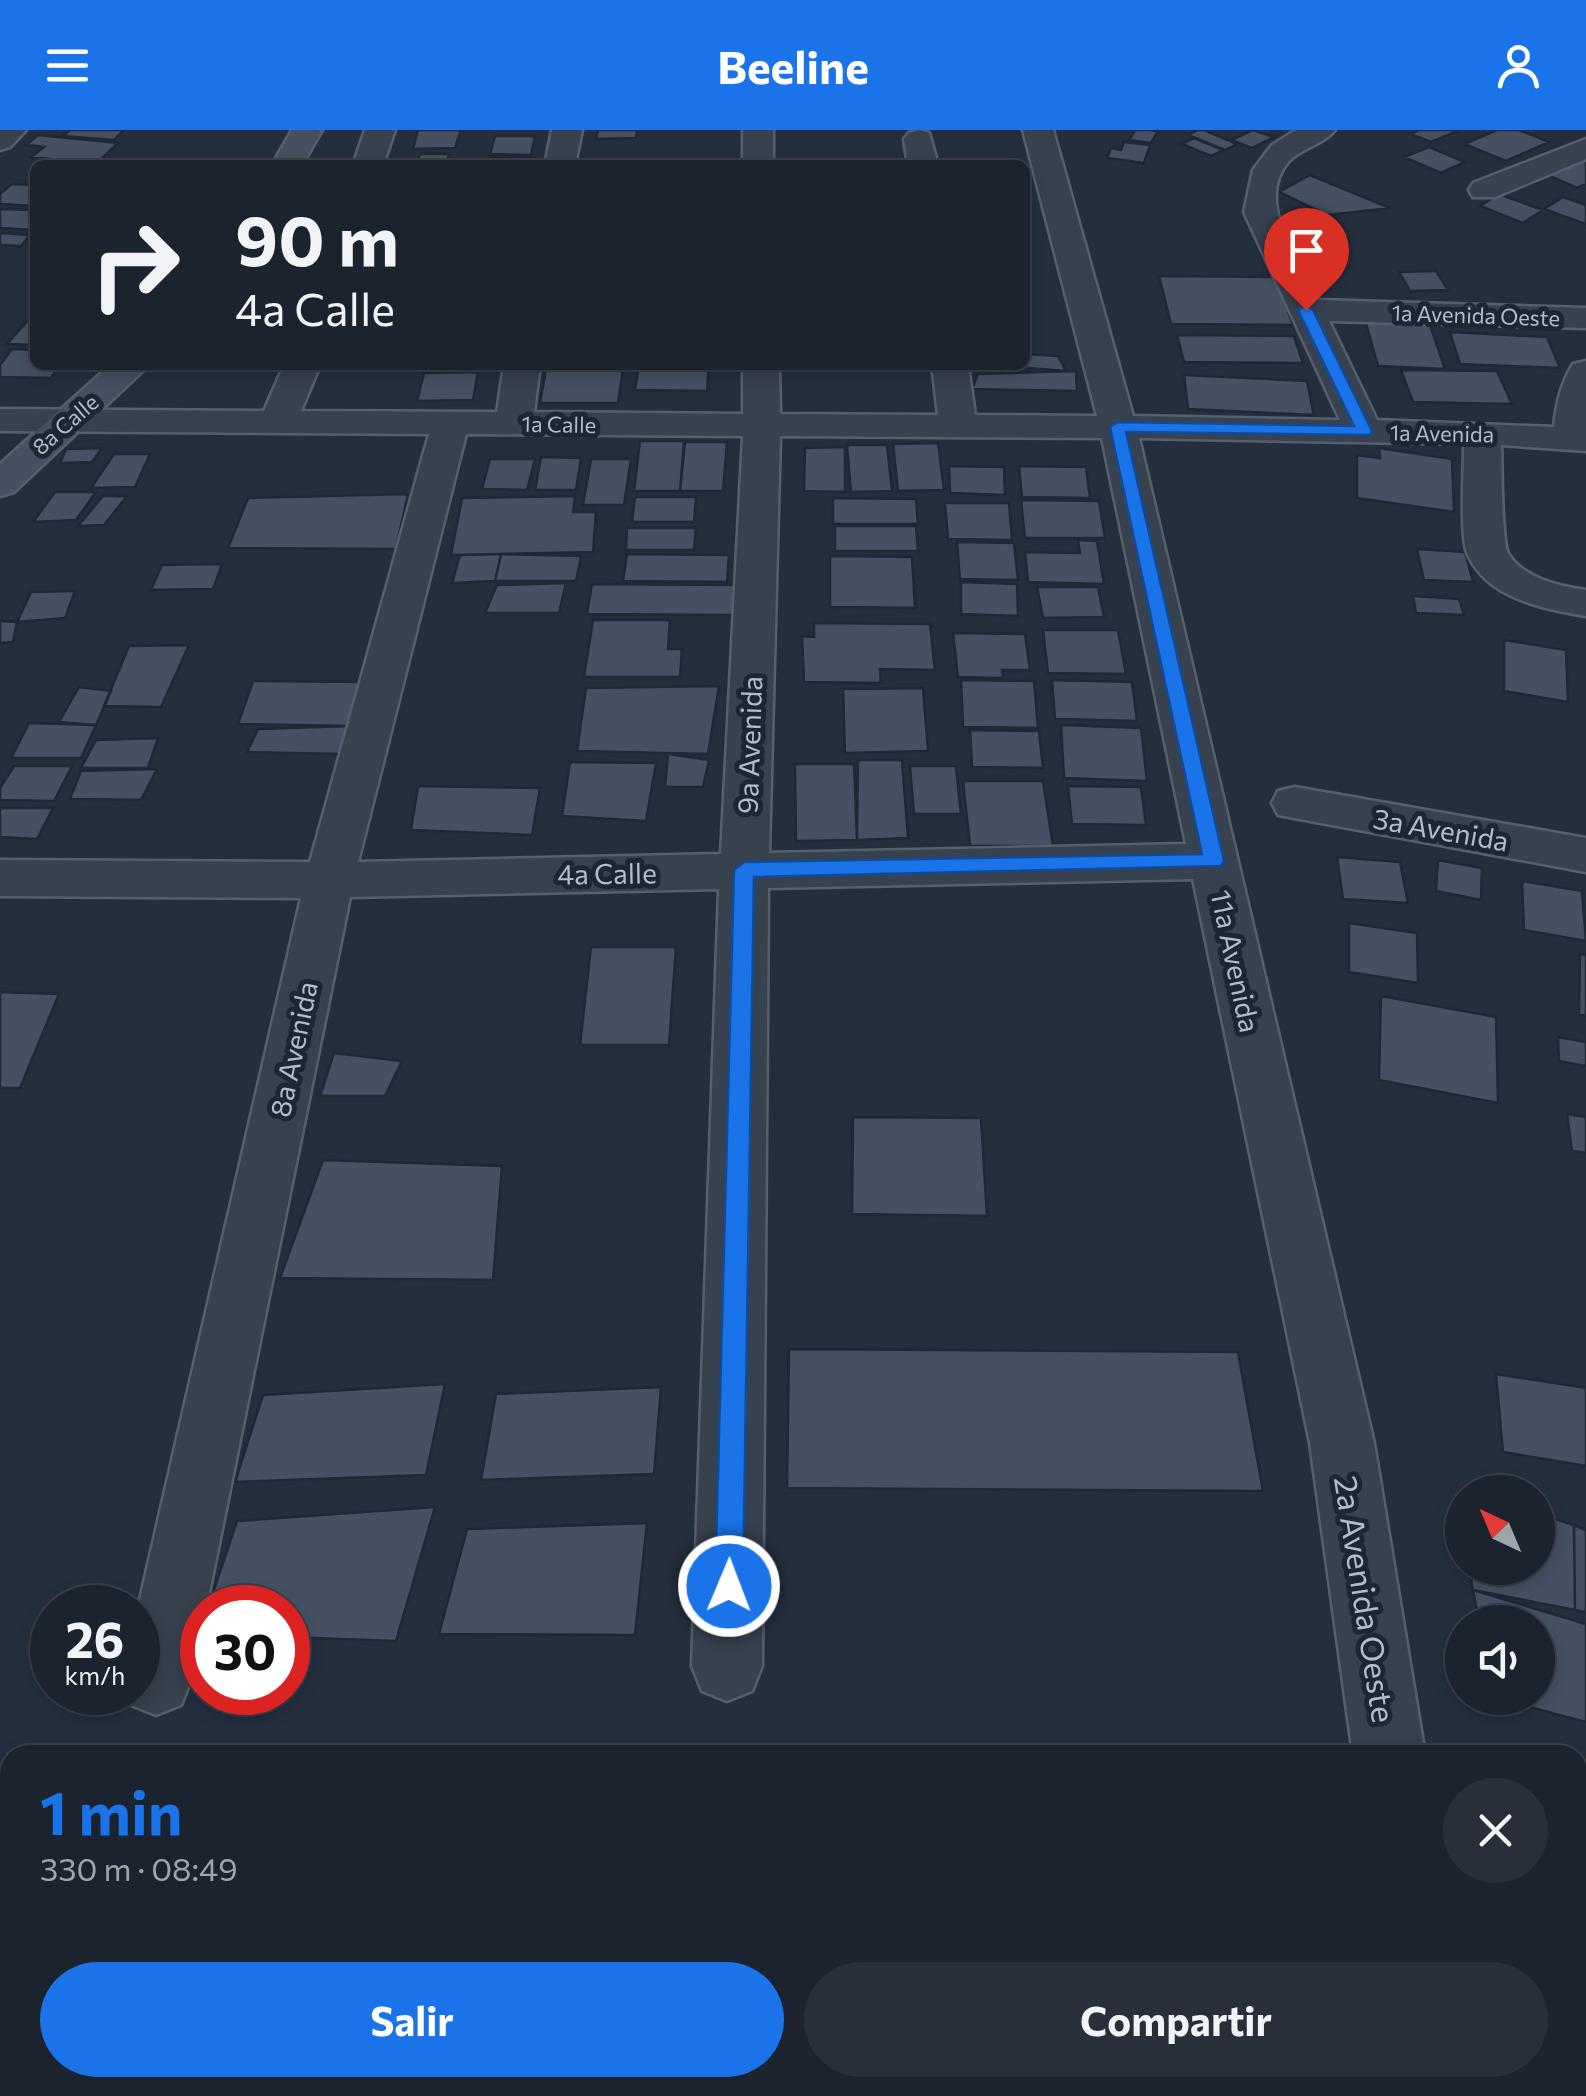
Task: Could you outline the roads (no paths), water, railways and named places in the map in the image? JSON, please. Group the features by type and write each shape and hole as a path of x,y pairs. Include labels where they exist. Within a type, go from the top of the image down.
{"street":[{"path":"0,141 11,130"},
{"path":"291,160 308,130"},
{"path":"370,160 380,130"},
{"path":"561,160 566,130"},
{"path":"758,130 758,160"},
{"name":"11a Avenida","path":"1038,130 1118,427 1342,1444"},
{"path":"1572,130 1586,135"},
{"path":"1314,131 1293,142 1271,162 1260,185 1260,212 1364,431"},
{"path":"1484,190 1586,148"},
{"name":"1a Avenida Oeste","path":"1306,310 1586,318"},
{"name":"8a Calle","path":"0,484 127,370"},
{"path":"277,423 300,370"},
{"path":"514,424 521,370"},
{"name":"9a Avenida","path":"727,1666 744,870 762,426 760,370"},
{"path":"951,370 958,427"},
{"path":"1579,439 1574,405 1586,372"},
{"name":"1a Calle","path":"0,420 1118,427"},
{"name":"8a Avenida","path":"160,1662 330,880 450,424"},
{"name":"1a Avenida","path":"1118,427 1482,433 1579,439"},
{"path":"1482,433 1486,552 1503,574 1518,584 1554,598 1586,603"},
{"name":"3a Avenida","path":"1295,803 1586,855"},
{"name":"4a Calle","path":"0,878 330,880 1214,861"},
{"name":"2a Avenida Oeste","path":"1342,1444 1388,1745"}]}
